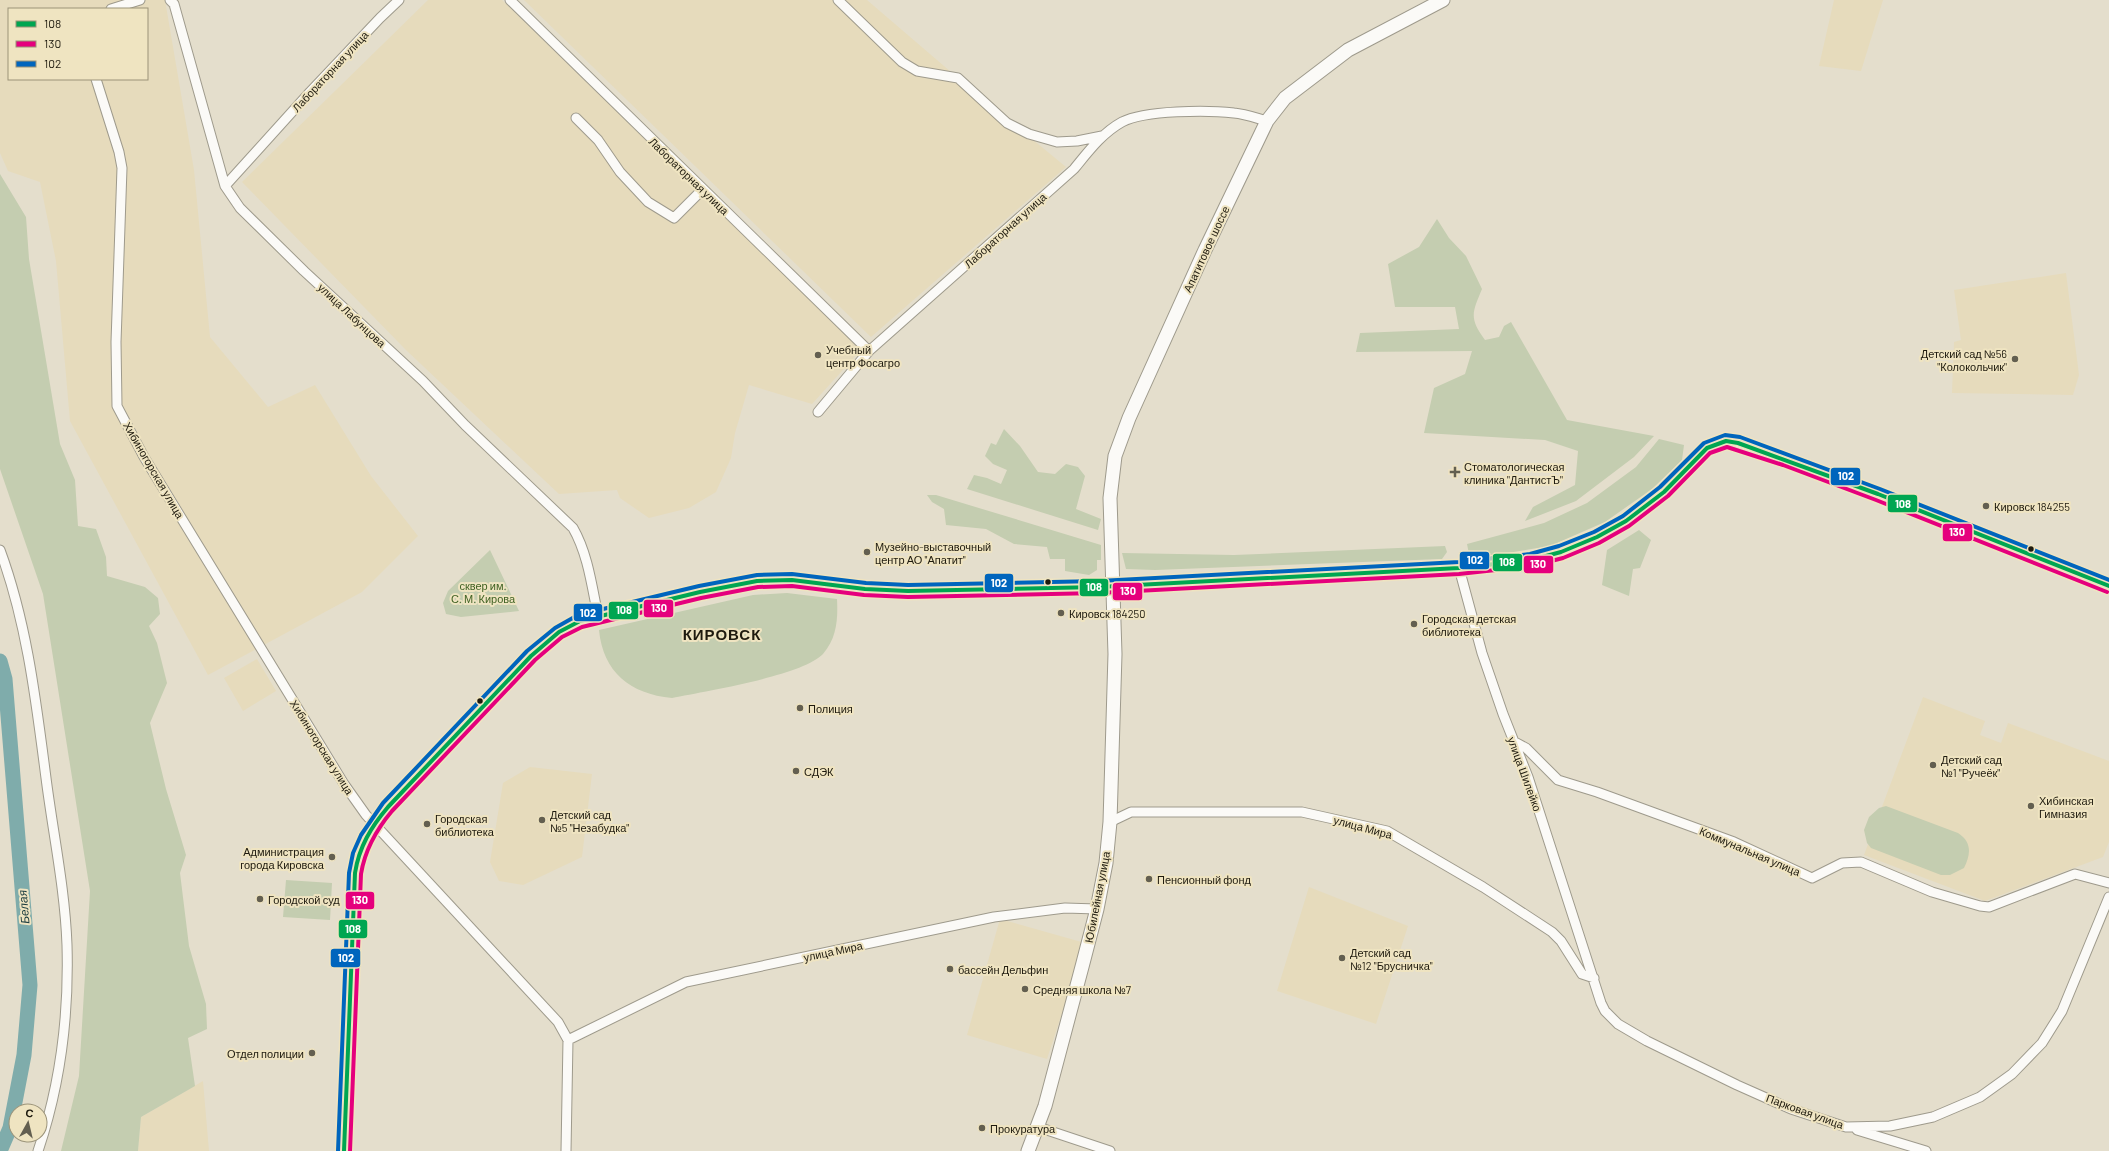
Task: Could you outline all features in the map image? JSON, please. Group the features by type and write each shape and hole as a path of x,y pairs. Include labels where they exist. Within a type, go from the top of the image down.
{"street":[{"path":"114,8 140,0"},
{"name":"улица Лабунцова","path":"170,0 174,4 225,186 240,208 304,271 423,381 465,425 573,528 578,537 590,575 594,617"},
{"name":"Лабораторная улица","path":"225,186 310,92 399,0"},
{"name":"Лабораторная улица","path":"510,0 869,351"},
{"name":"Лабораторная улица","path":"838,0 902,62 917,71 958,78 1007,123 1029,134 1057,142 1077,141 1102,136"},
{"name":"Апатитовое шоссе","path":"1113,586 1110,498 1115,456 1143,386 1267,121 1285,98 1348,50 1444,0"},
{"name":"Хибиногорская улица","path":"96,80 119,152 122,168 116,342 118,406 144,457 344,784 373,823 558,1022 568,1040"},
{"name":"Лабораторная улица","path":"818,412 869,351 1074,169 1102,136 1122,122 1146,114 1219,112 1236,113 1267,121"},
{"path":"576,118 598,140 620,172 648,202 674,218 703,189"},
{"path":"344,1151 355,873 360,852 373,823 477,711 533,654 554,635 568,626 594,617 757,581 792,580 865,589 908,591 1113,586 1460,568 1531,560 1583,543 1626,521 1664,492 1707,448 1726,441 1738,442 1920,509 2109,586"},
{"path":"0,550 11,579 33,680 61,881 67,945 66,1016 51,1103 38,1151"},
{"name":"улица Шилейко","path":"1460,568 1482,653 1513,741 1528,777 1594,978"},
{"name":"Юбилейная улица","path":"1028,1151 1038,1128 1097,909 1106,863 1110,822 1115,654 1113,586"},
{"name":"Коммунальная улица","path":"1513,741 1526,748 1558,780 1727,839 1812,878 1842,863 1862,862 1932,892 1980,906 1989,907 2075,874 2109,883"},
{"name":"улица Мира","path":"1110,822 1131,812 1302,812 1387,831 1476,883 1552,932 1561,941 1582,974 1594,978"},
{"name":"Парковая улица","path":"1594,978 1605,1011 1624,1027 1738,1085 1791,1109 1846,1127 1890,1126 1933,1118 1980,1096 2012,1074 2042,1043 2062,1011 2109,897"},
{"name":"улица Мира","path":"568,1040 686,982 994,917 1065,908 1097,909"},
{"path":"566,1151 568,1040"},
{"path":"1846,1127 1926,1151"},
{"path":"1038,1128 1110,1151"}],"shaded area":[{"path":"0,0 165,0 194,170 210,337 268,407 315,385 371,476 418,536 362,592 208,675 70,421 56,261 40,182 8,171 0,153"},
{"path":"428,0 502,0 861,350 812,404 749,385 735,433 731,458 716,492 689,508 649,518 620,498 617,490 559,494 406,350 242,182"},
{"path":"524,0 867,0 958,78 1066,167 871,337"},
{"path":"1834,0 1883,0 1861,71 1819,66"},
{"path":"2066,273 2079,375 2073,395 1952,393 1954,342 1961,340 1954,290"},
{"path":"257,659 276,691 243,711 224,678"},
{"name":"Хибинская Гимназия","path":"1923,697 1985,721 1980,735 2001,743 2008,723 2109,761 2109,842 2103,857 1985,901 1864,855"},
{"name":"Детский сад №5 \"Незабудка\"","path":"530,767 592,774 582,857 523,885 499,881 490,862 503,783"},
{"name":"Детский сад №12 \"Брусничка\"","path":"1309,887 1408,926 1376,1024 1277,991"},
{"name":"Средняя школа №7","path":"1000,919 1085,943 1047,1059 967,1035"},
{"path":"203,1081 209,1151 138,1151 141,1117"}],"green space":[{"path":"0,174 26,217 29,259 60,444 75,480 78,526 96,529 106,557 107,576 145,587 158,598 160,614 149,626 157,643 167,683 150,723 166,789 186,855 180,873 189,946 206,1004 207,1029 188,1038 195,1086 141,1117 138,1151 61,1151 79,1076 90,891 43,594 0,469"},
{"path":"1437,219 1449,238 1466,256 1482,289 1474,310 1474,321 1485,340 1499,337 1504,326 1511,322 1567,420 1654,436 1634,457 1576,501 1525,521 1533,507 1575,485 1578,451 1545,440 1424,433 1434,388 1465,374 1472,351 1356,352 1360,333 1459,329 1455,307 1395,307 1388,264 1419,247"},
{"path":"1004,429 1020,446 1038,472 1055,474 1066,464 1078,467 1085,476 1076,509 1101,519 1098,530 967,489 974,475 987,478 1001,484 1007,470 993,464 985,456 991,443 996,445"},
{"path":"1659,439 1684,445 1682,460 1652,489 1605,522 1550,546 1470,559 1467,544 1544,523 1587,503 1636,467"},
{"path":"927,495 936,495 1101,545 1101,560 1097,560 1097,570 1089,575 1065,571 1065,559 1050,559 1047,547 1014,544 986,529 946,525 944,509 932,502"},
{"path":"1639,530 1651,540 1640,568 1633,569 1629,596 1602,585 1607,550"},
{"path":"1445,546 1447,552 1442,559 1155,570 1126,569 1122,553 1234,555"},
{"name":"сквер им. С. М. Кирова","path":"490,550 519,611 461,617 446,614 443,603 448,591"},
{"path":"787,593 837,599 836,628 828,648 823,654 812,662 795,669 752,682 672,698 643,692 632,686 621,678 606,658 599,630 753,595"},
{"path":"1886,806 1958,833 1966,840 1969,849 1968,858 1964,868 1950,875 1941,875 1871,848 1867,843 1864,830 1869,817 1879,808"},
{"path":"286,880 332,883 330,920 283,917"}],"waterway":[{"name":"Белая","path":"0,661 5,679 30,985 24,1055 10,1128 0,1151"}],"transit line":[{"name":"102","path":"338,1151 349,873 353,853 361,835 383,803 527,651 555,628 578,615 699,586 757,575 792,574 866,583 908,585 1099,581 1459,562 1530,554 1559,546 1594,532 1623,516 1660,487 1704,443 1725,435 1740,437 1880,489 2109,580"},
{"name":"108","path":"344,1151 355,873 359,855 363,846 376,822 388,807 531,656 559,632 580,621 700,592 757,581 792,580 865,589 908,591 1099,587 1459,568 1531,560 1561,552 1597,537 1626,521 1664,492 1707,448 1726,441 1738,443 1878,494 2109,586"},
{"name":"130","path":"350,1151 361,874 368,848 381,825 392,811 535,660 562,637 582,627 701,598 758,587 792,586 864,595 908,597 1099,593 1459,574 1532,566 1563,558 1599,543 1629,526 1668,496 1710,453 1727,447 1783,465 1876,500 2107,592"}],"place":[{"name":"Учебный центр Фосагро","path":"818,355"},
{"name":"Детский сад №56 \"Колокольчик\"","path":"2015,359"},
{"name":"Стоматологическая клиника \"ДантистЪ\"","path":"1455,472"},
{"name":"Кировск 184255","path":"1986,506"},
{"name":"Музейно-выставочный центр АО \"Апатит\"","path":"867,552"},
{"name":"Кировск 184250","path":"1061,613"},
{"name":"Городская детская библиотека","path":"1414,624"},
{"name":"Полиция","path":"800,708"},
{"name":"Детский сад №1 \"Ручеёк\"","path":"1933,765"},
{"name":"СДЭК","path":"796,771"},
{"name":"Хибинская Гимназия","path":"2031,806"},
{"name":"Детский сад №5 \"Незабудка\"","path":"542,820"},
{"name":"Городская библиотека","path":"427,824"},
{"name":"Администрация города Кировска","path":"332,857"},
{"name":"Пенсионный фонд","path":"1149,879"},
{"name":"Городской суд","path":"260,899"},
{"name":"Детский сад №12 \"Брусничка\"","path":"1342,958"},
{"name":"бассейн Дельфин","path":"950,969"},
{"name":"Средняя школа №7","path":"1025,989"},
{"name":"Отдел полиции","path":"312,1053"},
{"name":"Прокуратура","path":"982,1128"}],"district":[{"name":"КИРОВСК","path":"722,634"}]}
